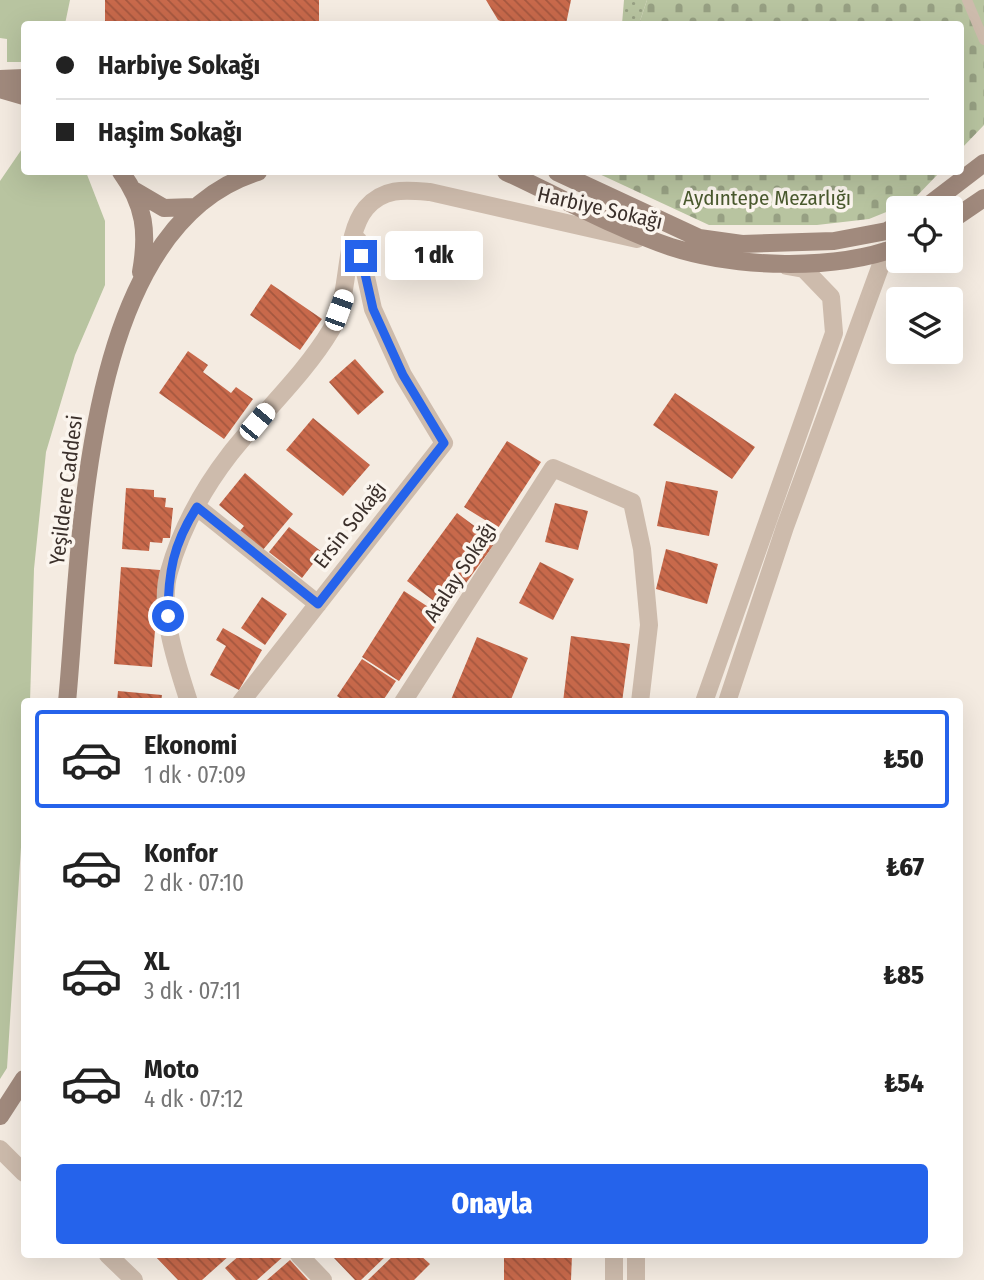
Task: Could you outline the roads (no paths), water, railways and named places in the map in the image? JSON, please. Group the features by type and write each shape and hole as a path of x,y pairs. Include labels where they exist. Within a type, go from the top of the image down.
{"street":[{"path":"0,79 21,78"},
{"path":"0,89 21,95"},
{"path":"941,196 984,163"},
{"path":"123,175 135,191 145,220 146,242 138,289"},
{"path":"138,289 164,241 194,207 219,188 251,175"},
{"name":"Harbiye Sokağı","path":"513,175 672,247"},
{"name":"Harbiye Sokağı","path":"563,175 699,238 741,244 834,241 886,231"},
{"name":"Harbiye Sokağı","path":"188,698 168,636 168,575 187,523 229,455 332,329 345,292 355,230 365,209 381,195 402,189 430,192 729,259 769,262 848,261 886,251"},
{"path":"135,191 164,208 194,207"},
{"path":"963,212 984,198"},
{"name":"Ersin Sokağı","path":"244,698 444,443 403,375 373,309 355,230"},
{"path":"705,698 834,333 831,297 804,269 769,262"},
{"path":"728,698 785,527 886,265"},
{"name":"Yeşildere Caddesi","path":"67,698 89,453 101,395 138,289"},
{"name":"Atalay Sokağı","path":"406,698 553,468 632,502 642,549 649,625 640,698"},
{"path":"197,507 318,604"},
{"path":"0,1116 21,1084"},
{"path":"0,1149 21,1170"},
{"path":"111,1258 134,1280"},
{"path":"302,1258 323,1280"},
{"path":"614,1258 614,1280"},
{"path":"636,1258 636,1280"}],"lane":[{"path":"967,0 984,40"}],"park label":[{"name":"Aydıntepe Mezarlığı","path":"767,198"}]}
